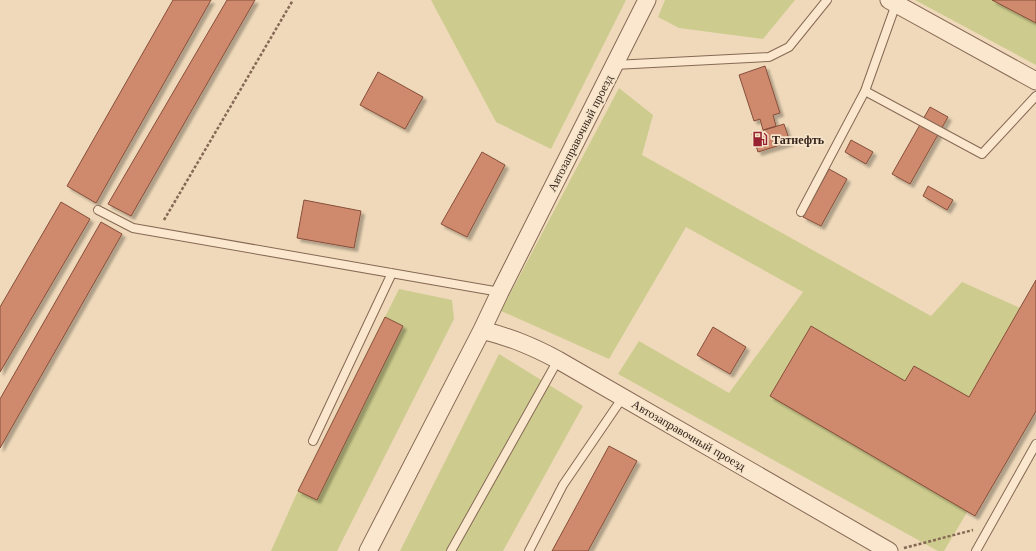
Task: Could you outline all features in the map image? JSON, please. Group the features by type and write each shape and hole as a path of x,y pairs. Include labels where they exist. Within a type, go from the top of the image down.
{"street":[{"name":"Автозаправочный проезд","path":"368,551 482,330 647,0"},
{"path":"893,2 1036,81"},
{"name":"Автозаправочный проезд","path":"482,330 528,344 895,550"}],"lane":[{"path":"614,65 769,56 789,47 827,0"},
{"path":"801,212 865,91 893,2"},
{"path":"865,91 982,154 1036,96"},
{"path":"98,210 133,228 158,231 500,292"},
{"path":"313,441 392,273"},
{"path":"451,551 558,360"},
{"path":"529,551 563,484 623,397"},
{"path":"976,551 1036,444"}],"path":[{"path":"158,231 293,0"},
{"path":"895,550 991,525"}],"shaded area":[{"path":"431,0 626,0 551,149 496,122"},
{"path":"665,0 795,0 763,39 679,28 658,17"},
{"path":"915,0 992,0 1036,23 1036,65"},
{"path":"619,88 653,115 642,155 931,316 962,282 1036,315 1036,396 944,551 938,551 618,374 639,341 729,393 803,292 686,227 609,359 501,311"},
{"path":"399,289 452,300 454,319 337,551 271,551 298,491 317,500 403,326 385,317"},
{"path":"499,354 583,406 503,551 400,551"}],"building":[{"path":"173,0 211,0 96,203 67,186"},
{"path":"227,0 255,0 131,216 108,204"},
{"path":"992,0 1036,0 1036,23"},
{"path":"765,66 780,113 773,115 776,126 763,130 760,119 754,121 739,75"},
{"path":"378,72 423,97 405,129 360,105"},
{"path":"930,107 948,117 910,184 892,174"},
{"path":"784,124 790,142 758,152 752,134"},
{"path":"851,140 873,152 866,164 845,152"},
{"path":"482,152 505,165 467,237 441,224"},
{"path":"829,169 847,179 821,226 803,217"},
{"path":"928,186 953,200 947,210 923,196"},
{"path":"304,200 361,211 354,248 297,238"},
{"path":"61,202 90,219 0,372 0,307"},
{"path":"101,222 122,234 0,448 0,399"},
{"path":"1036,280 1036,411 975,516 770,396 811,326 905,381 914,366 969,397"},
{"path":"385,317 403,326 317,500 298,491"},
{"path":"713,327 746,347 730,374 697,355"},
{"path":"609,446 637,461 588,551 552,551"}],"place":[{"name":"Татнефть","path":"760,139"}]}
